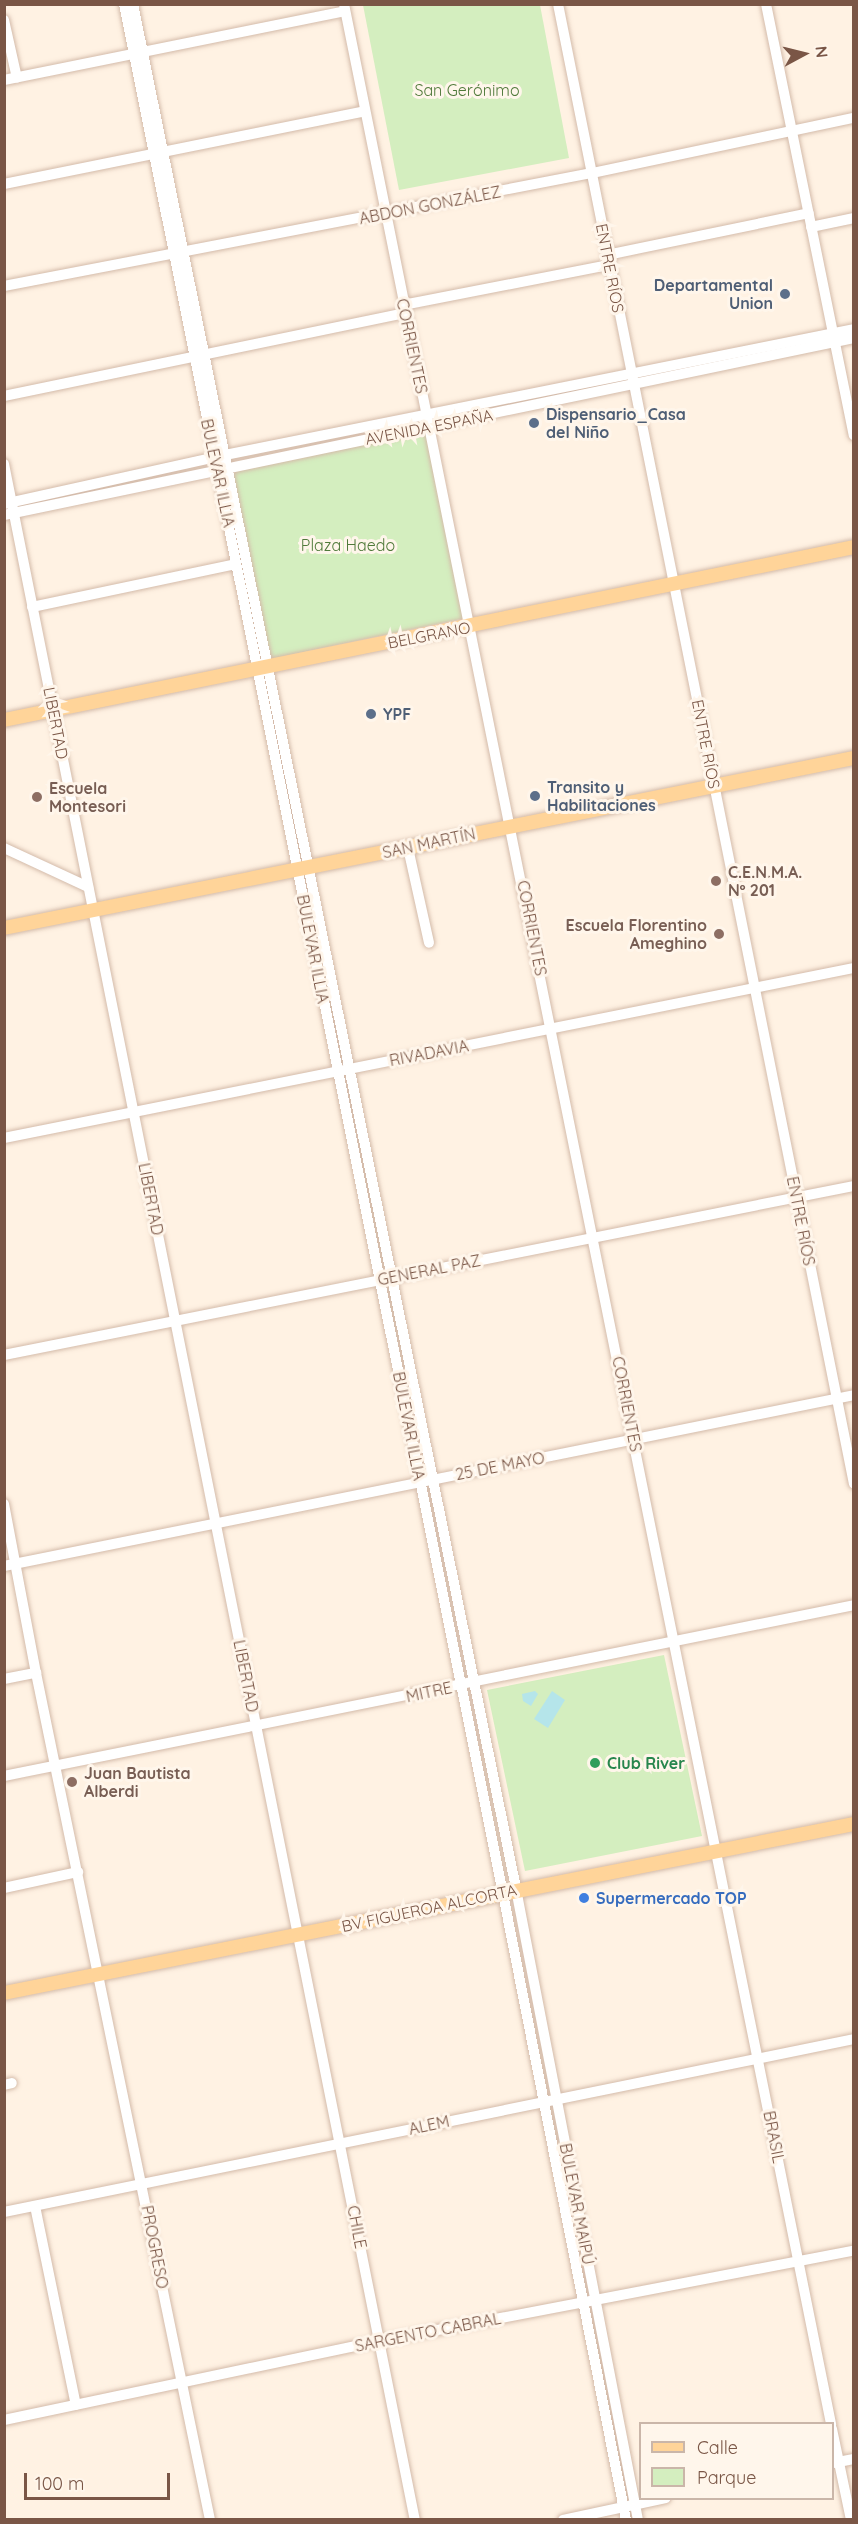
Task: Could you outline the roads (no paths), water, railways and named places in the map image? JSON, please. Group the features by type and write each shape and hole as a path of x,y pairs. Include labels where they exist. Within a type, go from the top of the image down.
{"main road":[{"name":"BELGRANO","path":"4,720 854,547"},
{"name":"SAN MARTÍN","path":"4,928 854,758"},
{"name":"BV FIGUEROA ALCORTA","path":"4,1993 854,1824"}],"street":[{"name":"BULEVAR ILLIA","path":"124,4 138,53 344,1070 392,1278 474,1683 509,1892"},
{"name":"BULEVAR ILLIA","path":"133,4 138,53"},
{"name":"ENTRE RÍOS","path":"558,4 854,1484"},
{"path":"766,4 854,435"},
{"path":"4,80 344,8"},
{"name":"CORRIENTES","path":"344,8 717,1851"},
{"path":"4,20 17,78"},
{"path":"4,184 365,111"},
{"name":"ABDON GONZÁLEZ","path":"4,286 592,173 854,118"},
{"path":"4,396 199,357 809,213"},
{"path":"811,227 854,218"},
{"name":"AVENIDA ESPAÑA","path":"834,338 854,329"},
{"name":"AVENIDA ESPAÑA","path":"9,508 223,468 428,422 834,338 854,338"},
{"name":"AVENIDA ESPAÑA","path":"9,508 220,456 428,422"},
{"name":"LIBERTAD","path":"4,464 9,508 53,710 298,1935"},
{"name":"BULEVAR ILLIA","path":"223,468 236,564 262,667"},
{"path":"32,607 236,564"},
{"path":"4,848 88,887"},
{"path":"408,848 429,943"},
{"name":"RIVADAVIA","path":"4,1138 854,968"},
{"name":"BULEVAR ILLIA","path":"344,1070 380,1280 420,1482 461,1685 509,1892"},
{"name":"GENERAL PAZ","path":"4,1355 854,1186"},
{"name":"25 DE MAYO","path":"4,1566 854,1395"},
{"name":"PROGRESO","path":"4,1504 36,1673 100,1974 210,2520"},
{"name":"MITRE","path":"4,1776 257,1727 854,1605"},
{"path":"4,1679 36,1673"},
{"name":"BRASIL","path":"717,1851 831,2422"},
{"path":"4,1888 78,1872"},
{"name":"BULEVAR MAIPÚ","path":"509,1892 556,2099 638,2520"},
{"name":"BULEVAR MAIPÚ","path":"509,1892 544,2102 626,2520"},
{"name":"CHILE","path":"298,1935 415,2520"},
{"name":"ALEM","path":"4,2212 854,2039"},
{"path":"35,2206 76,2405"},
{"name":"SARGENTO CABRAL","path":"4,2420 380,2341 854,2251"},
{"path":"834,2446 851,2520"},
{"path":"836,2462 854,2459"},
{"path":"563,2520 661,2500"}],"water":[{"path":"535,1691 538,1694 531,1706 523,1701 522,1694"},
{"path":"552,1691 565,1700 548,1728 534,1719"}],"place":[{"name":"Departamental Union","path":"785,294"},
{"name":"Dispensario_Casa del Niño","path":"534,423"},
{"name":"YPF","path":"371,714"},
{"name":"Transito y Habilitaciones","path":"535,796"},
{"name":"Escuela Montesori","path":"37,797"},
{"name":"C.E.N.M.A. Nº 201","path":"716,881"},
{"name":"Escuela Florentino Ameghino","path":"719,934"},
{"name":"Club River","path":"595,1763"},
{"name":"Juan Bautista Alberdi","path":"72,1782"},
{"name":"Supermercado TOP","path":"584,1898"}],"park label":[{"name":"San Gerónimo","path":"467,90"},
{"name":"Plaza Haedo","path":"348,545"}]}
